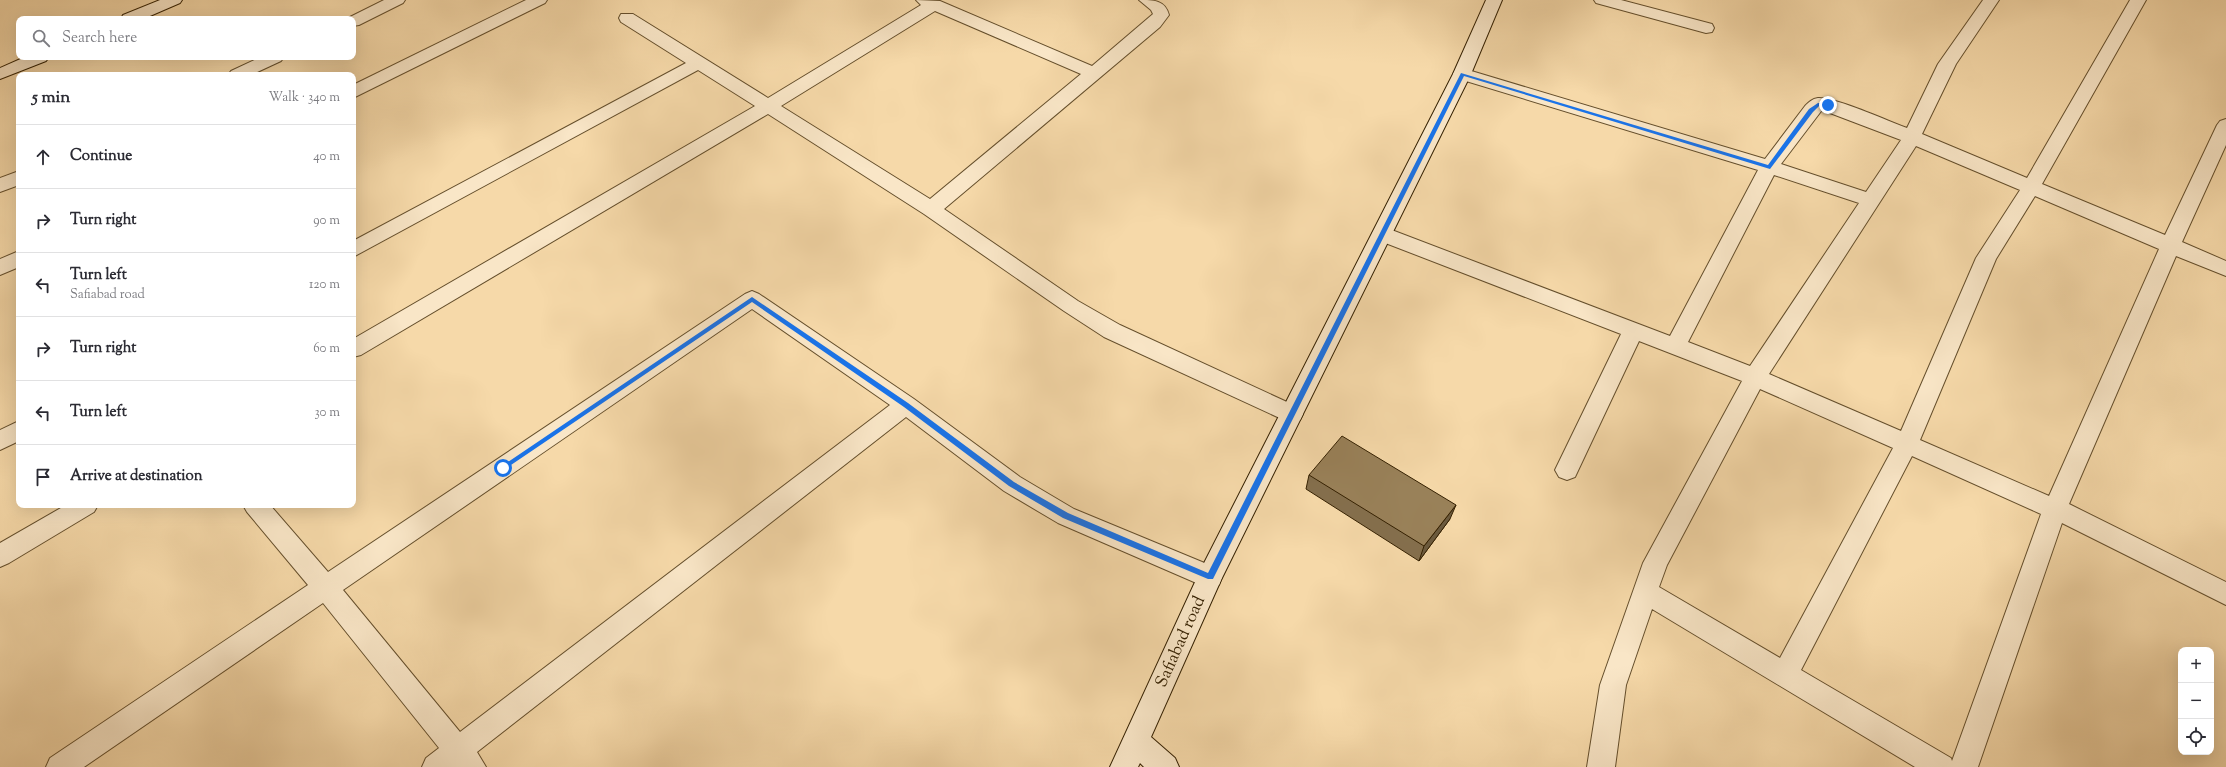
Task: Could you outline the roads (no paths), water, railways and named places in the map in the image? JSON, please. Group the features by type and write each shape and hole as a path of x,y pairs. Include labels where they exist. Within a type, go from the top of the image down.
{"street":[{"path":"136,16 174,0"},
{"path":"356,19 397,0"},
{"path":"356,91 539,0"},
{"path":"931,209 1154,23 1161,15 1159,8 1147,0"},
{"name":"Safiabad road","path":"1124,767 1210,577 1462,74 1494,0"},
{"path":"1602,0 1706,28"},
{"path":"1601,767 1613,685 1656,563 1755,376 1912,137 1947,64 1991,0"},
{"path":"1785,674 1907,444 1986,258 2031,187 2138,0"},
{"path":"356,347 767,107 929,2 1093,73"},
{"path":"627,18 697,64 931,209 1071,306 1112,330 1292,414"},
{"path":"0,74 33,60"},
{"path":"243,72 269,60"},
{"path":"356,248 697,64"},
{"path":"1462,74 1770,167 1871,200"},
{"path":"1675,346 1770,167 1811,110 1818,104 1841,109 1912,137 2226,269"},
{"path":"1964,767 2055,510 2170,246 2226,125"},
{"path":"0,186 16,178"},
{"path":"1382,234 1755,376 2084,522 2226,594"},
{"path":"0,268 16,260"},
{"path":"60,767 752,299 906,405 1012,484 1066,516 1210,577"},
{"path":"1567,470 1633,330"},
{"path":"436,767 465,758 906,405"},
{"path":"0,441 16,432"},
{"path":"0,556 81,508"},
{"path":"258,508 325,587 465,758"},
{"path":"1645,592 1941,767"},
{"path":"1136,742 1165,767"}]}
